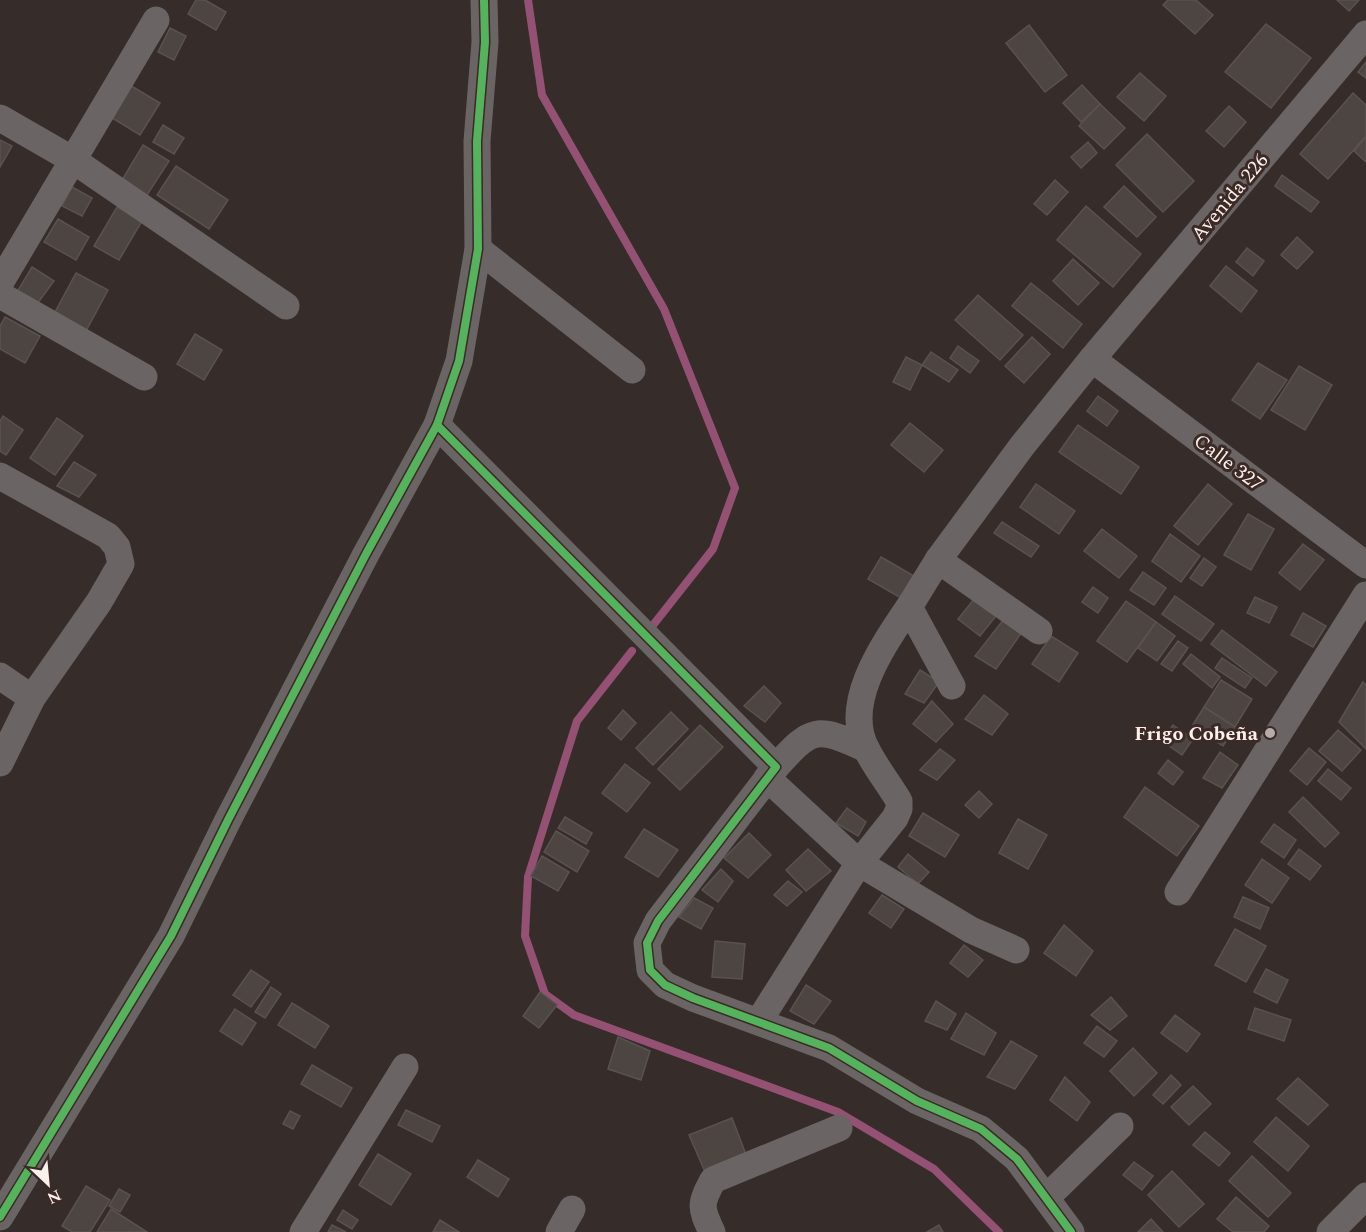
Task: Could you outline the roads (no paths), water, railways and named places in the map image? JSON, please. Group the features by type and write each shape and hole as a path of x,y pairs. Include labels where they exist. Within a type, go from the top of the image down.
{"street":[{"path":"0,1217 171,936 228,820 361,564 437,425 459,360 478,249 477,141 485,42 484,0"},
{"path":"0,283 156,20"},
{"name":"Avenida 226","path":"866,749 860,727 860,706 866,680 880,651 938,560 1022,446 1092,359 1366,34"},
{"path":"0,118 73,160 286,306"},
{"path":"478,249 632,370"},
{"path":"0,295 144,377"},
{"name":"Calle 327","path":"1092,359 1366,565"},
{"path":"437,425 859,863 971,930 1016,950"},
{"path":"0,476 108,536 117,547 121,564 99,602 32,698 0,763"},
{"path":"938,560 1039,631"},
{"path":"1178,892 1366,595"},
{"path":"909,607 952,686"},
{"path":"0,676 32,698"},
{"path":"759,1021 859,863 895,818 899,808 899,801 866,749 838,736 819,732 799,742 771,773 658,921 647,943 650,970 665,985 693,998 829,1048 917,1101 981,1129 1017,1158 1071,1232"},
{"path":"303,1232 405,1067"},
{"path":"1047,1197 1120,1126"},
{"path":"712,1232 704,1215 702,1199 713,1180 839,1128"},
{"path":"1330,1232 1366,1196"},
{"path":"559,1232 572,1209"}],"waterway":[{"path":"528,0 542,95 664,309 735,488 713,549 650,629"},
{"path":"632,651 577,721 528,877 525,936 545,994 574,1015 838,1112 934,1169 999,1232"}],"place":[{"name":"Frigo Cobeña","path":"1270,733"}]}
